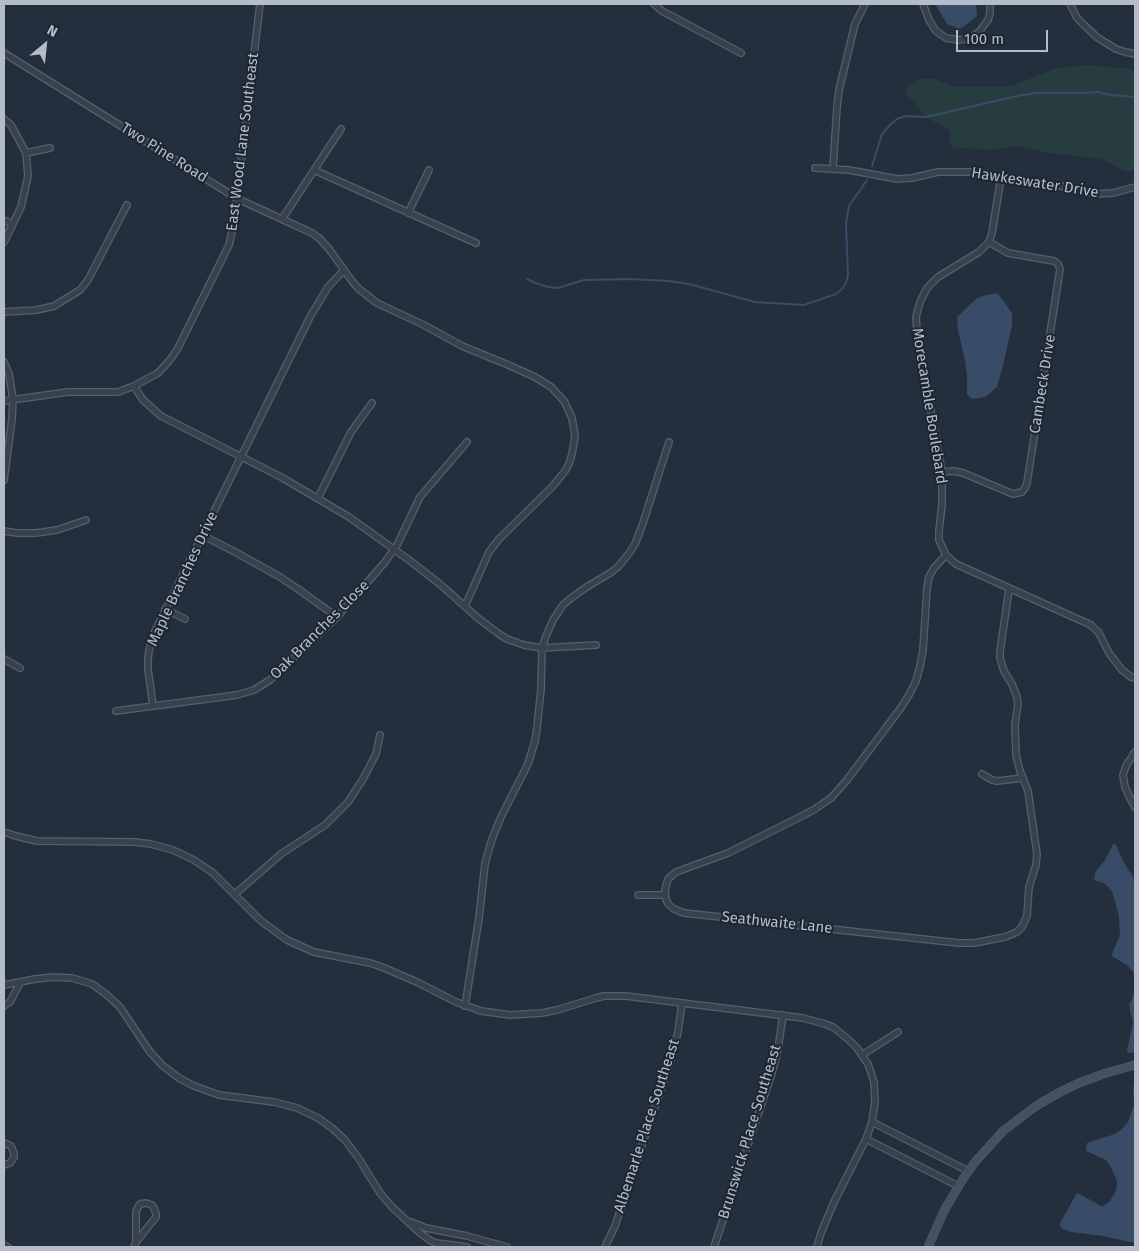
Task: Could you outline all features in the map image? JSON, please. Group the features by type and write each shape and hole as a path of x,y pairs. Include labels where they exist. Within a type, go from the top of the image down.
{"main road":[{"path":"928,1247 945,1209 958,1186 968,1171 1003,1131 1036,1106 1060,1092 1106,1073 1135,1065"}],"street":[{"name":"East Wood Lane Southeast","path":"4,401 68,392 118,392 158,373 170,362 229,245 238,199 260,4"},
{"path":"654,4 662,11 742,53"},
{"path":"833,168 836,107 839,90 855,24 865,4"},
{"path":"923,4 929,20 936,31 946,38 958,40 970,38 980,31 988,20 990,4"},
{"path":"1070,4 1077,18 1098,38 1116,49 1135,54"},
{"name":"Two Pine Road","path":"4,53 238,199 319,238 359,289 367,296 462,346 543,381 564,401 572,418 575,436 572,454 565,471 553,486 494,545 485,560 465,606"},
{"path":"4,119 11,126 26,153 28,176 21,207 4,242"},
{"path":"282,219 341,129"},
{"path":"26,153 50,148"},
{"name":"Hawkeswater Drive","path":"815,168 849,170 897,179 945,172 972,172 1061,186 1096,194 1113,193 1135,187"},
{"path":"314,170 476,244"},
{"path":"408,213 429,170"},
{"path":"989,242 1001,177"},
{"path":"4,312 37,310 54,306 80,290 88,280 127,205"},
{"path":"4,220 12,224"},
{"name":"Morecamble Boulebard","path":"946,556 941,546 939,535 942,504 942,472 917,333 917,310 923,294 932,283 979,252 989,242"},
{"name":"Cambeck Drive","path":"942,472 954,471 963,473 1013,494 1022,492 1027,483 1060,269 1054,261 1008,253 989,242"},
{"name":"Maple Branches Drive","path":"153,706 148,669 149,650 155,632 316,306 328,287 344,270"},
{"path":"4,362 9,374 13,400 4,480"},
{"path":"134,386 142,400 161,416 280,477 348,517 394,549 490,628 507,639 524,645 542,648 596,645"},
{"path":"318,498 349,436 372,403"},
{"name":"Oak Branches Close","path":"116,711 246,693 263,685 280,672 337,617 379,569 394,549 420,497 467,442"},
{"path":"465,1006 479,918 485,864 496,828 528,764 534,741 540,689 542,648 546,636 553,620 564,605 577,593 614,570 635,544 669,442"},
{"path":"4,531 17,534 36,533 57,530 86,520"},
{"path":"202,535 238,553 298,588 337,617"},
{"path":"638,895 665,895 668,879 676,872 733,850 804,815 831,798 847,780 900,709 916,681 923,650 929,577 934,568 946,556 956,564 1091,625 1099,633 1109,653 1122,670 1135,678"},
{"name":"Seathwaite Lane","path":"665,895 669,905 684,913 959,943 974,943 1005,937 1017,932 1025,922 1028,909 1029,887 1037,860 1028,791 1017,763 1015,725 1017,697 1004,671 1000,658 1009,589"},
{"path":"166,609 186,619"},
{"path":"4,659 20,668"},
{"path":"235,894 281,854 325,825 348,802 376,754 380,735"},
{"path":"1135,752 1126,766 1124,775 1125,787 1135,806"},
{"path":"982,774 987,778 997,781 1023,778"},
{"path":"4,832 36,841 134,842 162,847 183,854 213,873 268,927 295,945 314,952 370,963 388,969 465,1006 491,1013 542,1013 604,996 626,996 783,1016 816,1021 833,1027 849,1040 862,1055 872,1074 876,1102 866,1139 834,1202 817,1247"},
{"path":"4,985 35,979 64,977 92,984 120,1007 150,1052 163,1066 179,1078 201,1089 219,1095 253,1098 279,1103 318,1118 346,1140 380,1193 420,1233 431,1241 449,1246 467,1247"},
{"path":"4,1006 10,1002 20,983"},
{"name":"Albemarle Place Southeast","path":"604,1247 614,1226 670,1062 678,1032 682,1003"},
{"name":"Brunswick Place Southeast","path":"714,1247 772,1073 783,1016"},
{"path":"862,1055 898,1032"},
{"path":"872,1122 968,1171"},
{"path":"866,1139 958,1186"},
{"path":"4,1143 11,1146 14,1153 12,1160 4,1165"},
{"path":"140,1204 152,1205 156,1211 154,1220 135,1244 136,1211 140,1204"},
{"path":"407,1220 426,1228 467,1236 507,1247"},
{"path":"4,1245 8,1247"}],"green space":[{"path":"1083,65 1135,70 1135,170 1126,172 1101,159 1044,152 1022,146 989,150 951,147 949,130 926,117 904,91 917,79 935,79 955,87 1011,86 1054,69"}],"water":[{"path":"935,4 976,4 977,16 960,29 947,24"},
{"path":"997,293 1012,314 1012,325 1003,365 997,387 985,397 972,399 967,394 965,360 957,317 977,298"},
{"path":"1113,844 1116,845 1133,877 1135,888 1135,979 1133,972 1128,966 1112,956 1120,935 1119,916 1112,891 1104,883 1094,880 1095,873 1105,860"},
{"path":"1135,983 1135,1052 1128,1053 1133,1023 1129,1005 1133,997"},
{"path":"1134,1084 1135,1243 1071,1232 1061,1228 1060,1223 1077,1193 1103,1206 1110,1201 1116,1191 1117,1181 1111,1167 1106,1160 1086,1151 1087,1143 1115,1134 1128,1122 1134,1105"}],"waterway":[{"path":"872,166 882,134 897,119 905,116 926,117 1036,93 1097,92 1135,97"},
{"path":"527,279 548,287 558,288 584,280 630,279 668,281 689,284 755,302 804,305 836,294 846,283 848,275 846,223 849,206 867,180"}]}
